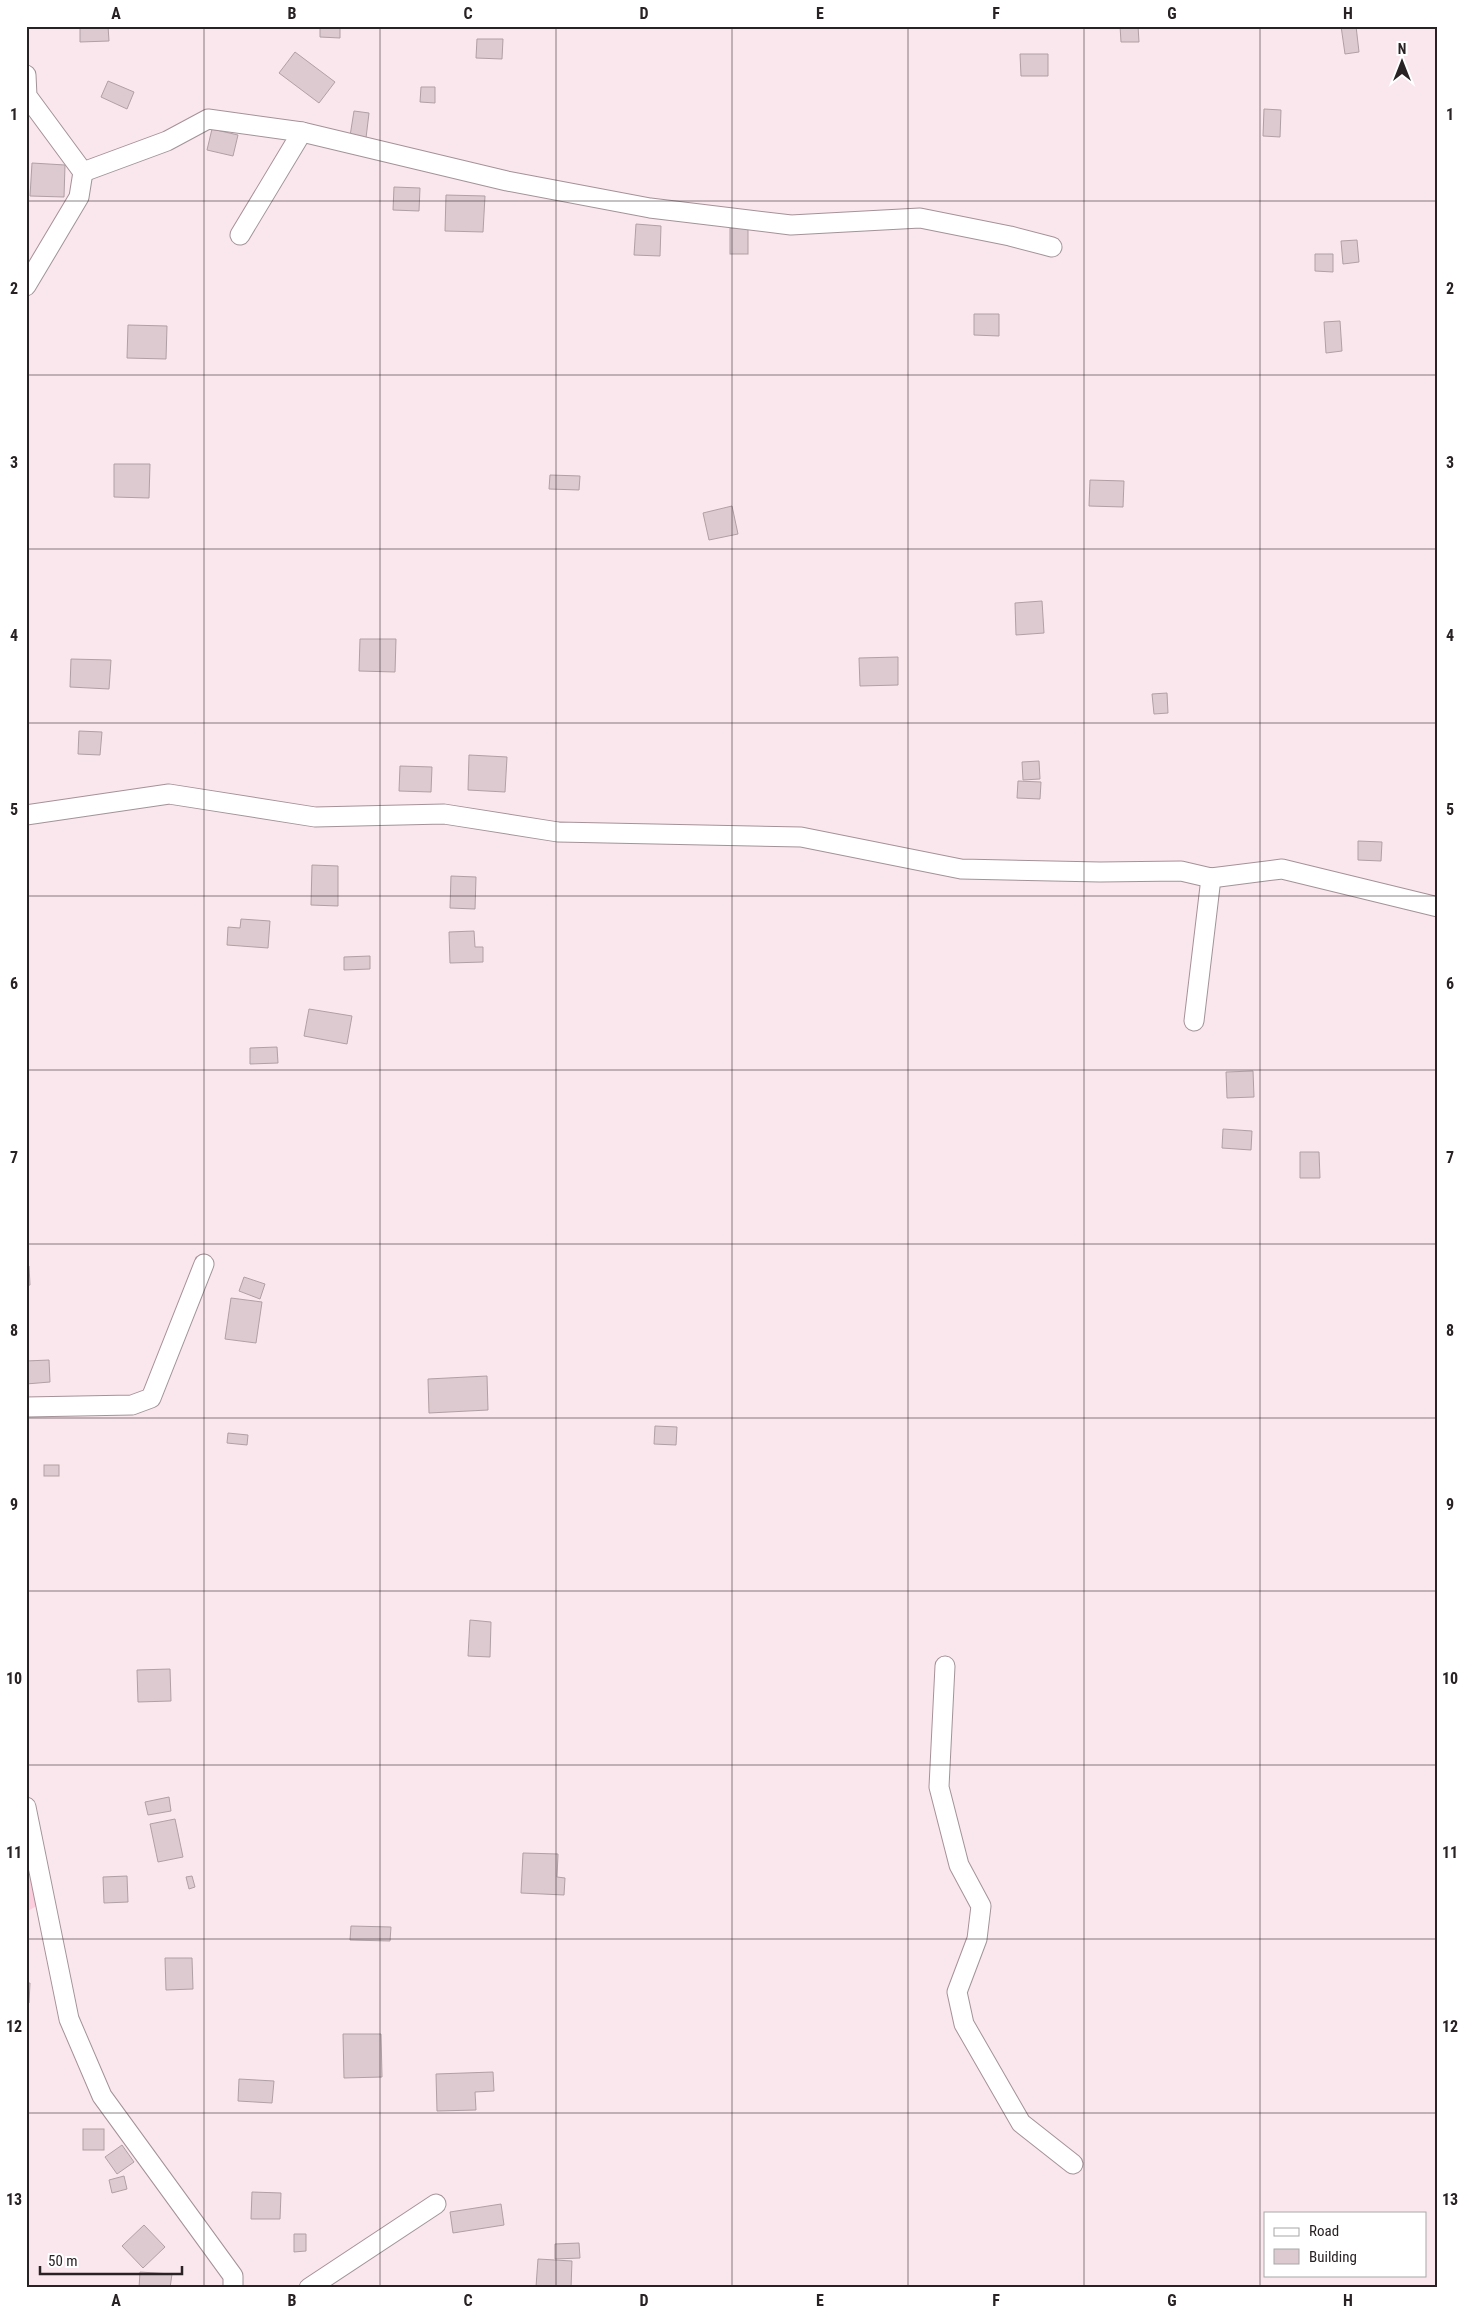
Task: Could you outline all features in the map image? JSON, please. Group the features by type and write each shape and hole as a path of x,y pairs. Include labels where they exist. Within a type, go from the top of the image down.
{"street":[{"path":"26,75 27,96 83,172 79,198 26,286"},
{"path":"83,172 167,141 208,119 302,132 507,181 650,208 791,225 920,218 1010,236 1052,248"},
{"path":"240,235 302,132"},
{"path":"26,814 169,794 315,817 444,814 558,832 801,837 962,869 1100,872 1181,871 1211,878 1282,869 1438,907"},
{"path":"1194,1021 1211,878"},
{"path":"26,1407 132,1405 151,1398 204,1264"},
{"path":"945,1666 939,1787 959,1864 980,1906 977,1939 957,1992 964,2024 1020,2123 1073,2164"},
{"path":"26,1807 69,2019 102,2096 236,2284"},
{"path":"309,2288 436,2204"}],"shaded area":[{"path":"26,1830 40,1904 26,1912"}],"building":[{"path":"80,26 108,26 109,41 80,42"},
{"path":"320,26 340,26 340,38 320,37"},
{"path":"1120,26 1138,26 1139,42 1121,42"},
{"path":"1341,26 1356,26 1359,52 1345,54"},
{"path":"477,39 503,39 502,59 476,58"},
{"path":"295,52 335,82 319,103 279,73"},
{"path":"1020,54 1048,54 1048,76 1021,76"},
{"path":"108,81 134,92 127,109 101,97"},
{"path":"421,87 435,87 435,103 420,102"},
{"path":"1264,109 1281,110 1280,137 1263,136"},
{"path":"354,111 369,113 366,138 350,136"},
{"path":"212,129 238,135 233,156 207,150"},
{"path":"32,163 65,165 64,197 30,196"},
{"path":"394,187 420,188 419,211 393,210"},
{"path":"446,195 485,196 483,232 445,231"},
{"path":"636,224 661,226 660,256 634,255"},
{"path":"730,228 748,228 748,254 730,254"},
{"path":"1357,240 1359,262 1343,264 1341,241"},
{"path":"1315,254 1333,254 1333,272 1315,271"},
{"path":"974,314 999,314 999,336 974,335"},
{"path":"1340,321 1342,351 1326,353 1324,322"},
{"path":"128,325 167,326 166,359 127,358"},
{"path":"114,464 150,464 149,498 114,497"},
{"path":"550,475 580,476 579,490 549,489"},
{"path":"1090,480 1124,481 1123,507 1089,506"},
{"path":"732,506 738,534 709,540 703,513"},
{"path":"1042,601 1044,633 1016,635 1015,603"},
{"path":"360,639 396,639 395,672 359,671"},
{"path":"898,657 898,685 860,686 859,658"},
{"path":"71,659 111,660 109,689 70,687"},
{"path":"1167,693 1168,713 1154,714 1152,694"},
{"path":"79,731 102,732 100,755 78,754"},
{"path":"469,755 507,757 505,792 468,790"},
{"path":"1039,761 1040,779 1023,780 1022,762"},
{"path":"400,766 432,767 431,792 399,791"},
{"path":"1018,781 1041,782 1040,799 1017,798"},
{"path":"1358,841 1382,842 1381,861 1358,860"},
{"path":"312,865 338,866 338,906 311,905"},
{"path":"451,876 476,877 475,909 450,908"},
{"path":"241,919 270,921 268,948 227,945 228,927 240,928"},
{"path":"474,931 475,947 483,947 483,962 450,963 449,932"},
{"path":"370,956 370,969 344,970 344,957"},
{"path":"309,1009 352,1016 347,1044 304,1036"},
{"path":"277,1047 278,1063 250,1064 250,1048"},
{"path":"1253,1071 1254,1097 1227,1098 1226,1072"},
{"path":"1223,1129 1252,1131 1251,1150 1222,1148"},
{"path":"1300,1152 1319,1152 1320,1178 1300,1178"},
{"path":"29,1266 30,1285 26,1286 26,1267"},
{"path":"244,1277 265,1284 260,1299 239,1291"},
{"path":"231,1298 262,1302 256,1343 225,1339"},
{"path":"49,1360 50,1382 26,1384 26,1361"},
{"path":"487,1376 488,1410 429,1413 428,1379"},
{"path":"655,1426 677,1427 676,1445 654,1444"},
{"path":"228,1433 248,1435 247,1445 227,1443"},
{"path":"44,1465 59,1465 59,1476 44,1476"},
{"path":"470,1620 491,1622 490,1657 468,1656"},
{"path":"170,1669 171,1701 138,1702 137,1670"},
{"path":"169,1797 171,1811 148,1815 145,1802"},
{"path":"175,1819 183,1857 158,1862 150,1824"},
{"path":"523,1853 558,1854 557,1877 565,1878 564,1895 521,1893"},
{"path":"127,1876 128,1902 104,1903 103,1877"},
{"path":"192,1876 195,1887 189,1889 186,1877"},
{"path":"351,1926 391,1927 390,1941 350,1940"},
{"path":"165,1958 192,1958 193,1989 166,1990"},
{"path":"26,1983 30,1983 29,2003 26,2003"},
{"path":"343,2034 381,2034 382,2077 344,2078"},
{"path":"493,2072 494,2091 475,2092 476,2110 437,2111 436,2074"},
{"path":"239,2079 274,2081 272,2103 238,2101"},
{"path":"83,2129 104,2129 104,2150 83,2150"},
{"path":"122,2145 134,2162 117,2174 105,2157"},
{"path":"124,2176 127,2189 112,2193 109,2180"},
{"path":"252,2192 281,2193 280,2219 251,2219"},
{"path":"501,2204 504,2225 453,2233 450,2212"},
{"path":"144,2225 165,2247 143,2268 122,2246"},
{"path":"294,2234 306,2234 306,2251 294,2252"},
{"path":"579,2243 580,2258 555,2259 555,2244"},
{"path":"538,2259 572,2261 571,2288 536,2287"},
{"path":"140,2272 172,2274 170,2288 139,2288"}]}
